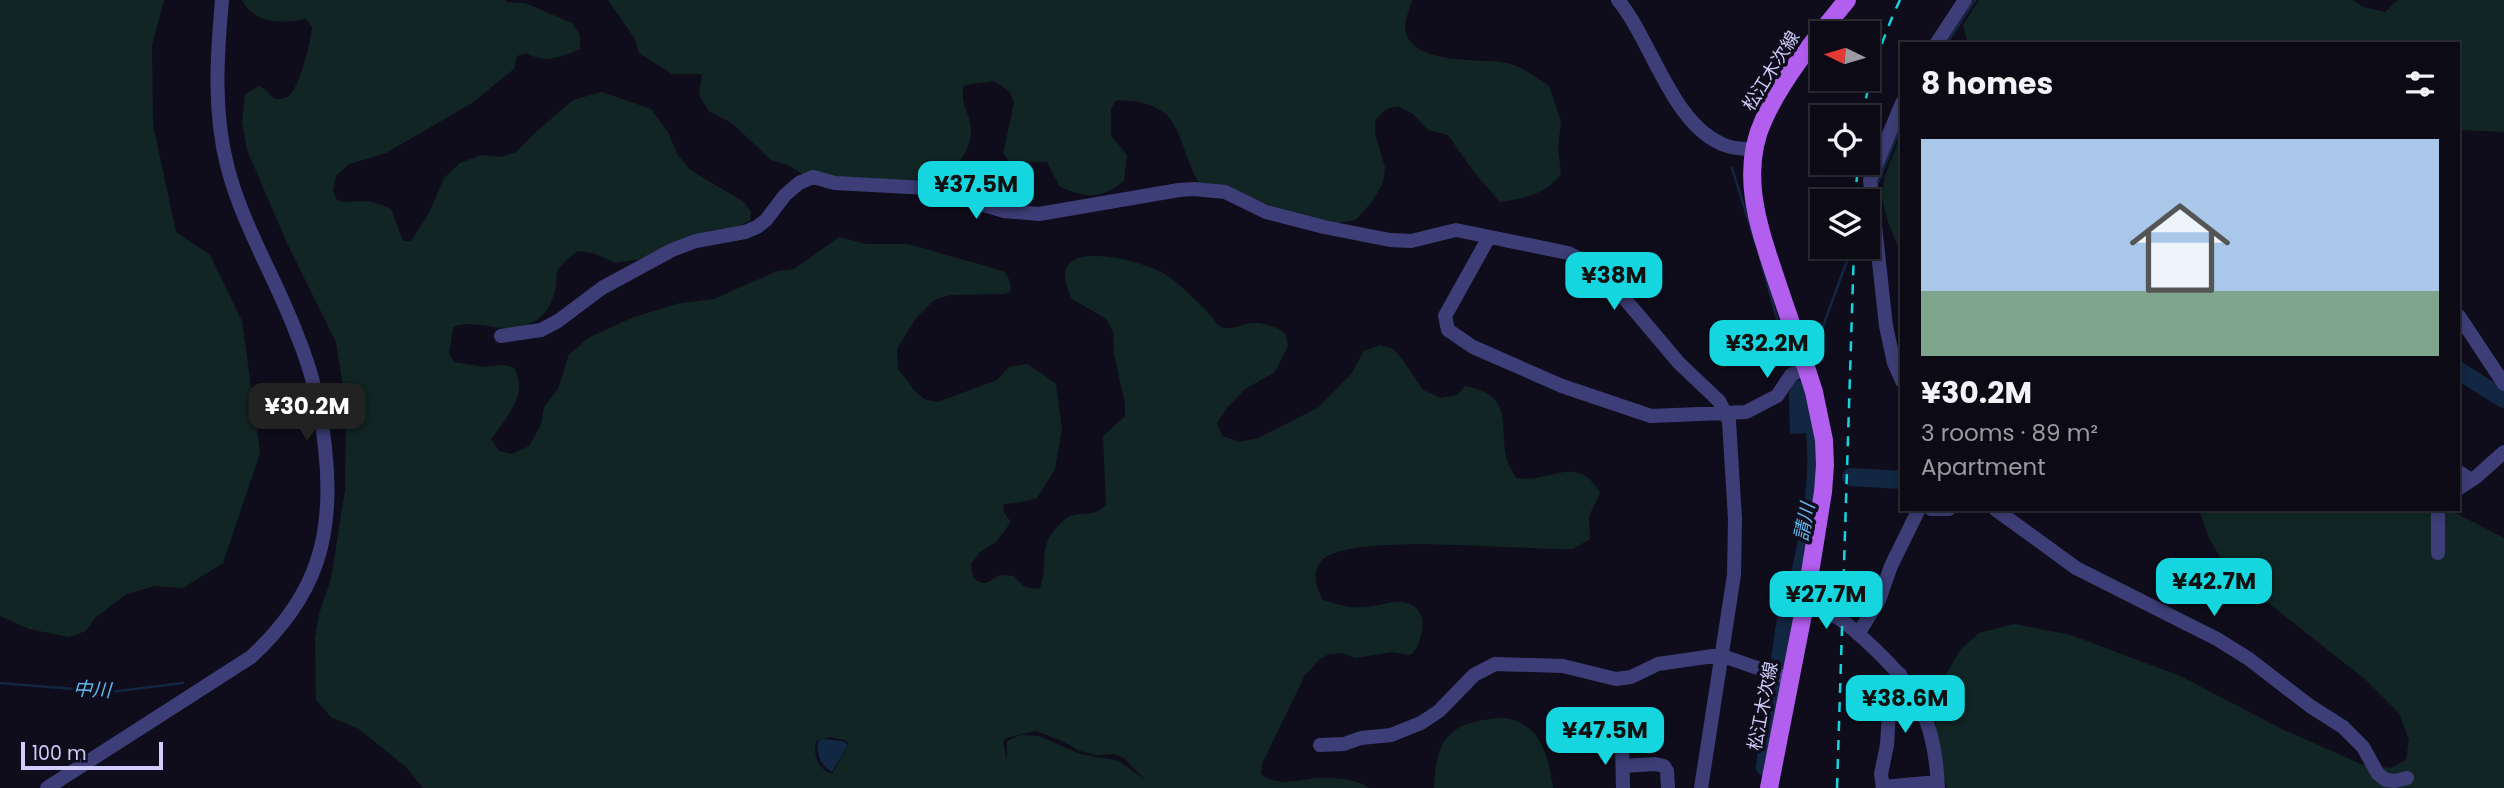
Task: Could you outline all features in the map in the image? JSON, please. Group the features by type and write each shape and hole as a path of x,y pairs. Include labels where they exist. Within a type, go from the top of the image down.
{"main road":[{"name":"松江木次線","path":"1769,788 1780,676 1805,604 1821,514 1825,464 1821,416 1760,232 1753,199 1752,168 1754,149 1763,120 1778,93 1808,49 1847,0"}],"street":[{"path":"47,788 251,657 275,636 300,601 312,576 326,531 329,480 317,394 297,333 238,200 222,144 218,95 222,0"},
{"path":"1618,0 1636,24 1676,100 1693,123 1723,144 1734,148 1754,149"},
{"path":"1937,42 1965,0"},
{"path":"1900,108 1870,180 1886,326 1894,363 1900,376"},
{"path":"501,336 541,330 558,321 602,288 672,250 696,241 745,232 757,227 766,220 785,195 799,183 813,177 835,183 927,188 1004,211 1040,214 1179,190 1225,192 1266,212 1390,240 1411,241 1456,230 1568,253 1584,261 1613,285 1678,363 1719,401 1729,421 1735,557 1701,788"},
{"path":"1489,237 1445,316 1446,326 1473,347 1562,386 1640,414 1661,417 1746,412 1777,396 1791,375 1807,368"},
{"path":"2460,318 2504,384"},
{"path":"2463,480 2504,452"},
{"path":"1858,634 1879,600 1891,566 1918,511"},
{"path":"1998,511 2076,568 2217,639 2249,659 2310,706 2343,727 2363,747 2378,774 2386,780 2407,778"},
{"path":"2438,511 2438,553"},
{"path":"1805,604 1828,611 1858,634 1900,674 1917,697 1926,716 1934,748 1938,785 1883,788 1881,769 1887,745 1891,687 1900,674"},
{"path":"1320,745 1344,744 1361,738 1391,734 1421,723 1433,717 1474,675 1495,664 1563,666 1616,679 1632,677 1658,664 1720,655 1780,676"},
{"path":"1622,744 1623,788"},
{"path":"1623,766 1662,765 1667,771 1668,788"}],"green space":[{"path":"0,0 164,0 152,45 153,125 176,232 210,255 242,321 260,453 223,563 183,588 154,586 125,595 95,618 86,631 69,637 29,629 0,616"},
{"path":"242,0 506,0 525,3 572,23 580,35 580,49 546,59 526,53 517,56 514,69 472,103 386,153 349,164 336,176 333,191 337,200 369,202 391,209 403,241 411,241 429,213 444,178 460,163 481,155 500,157 515,153 573,100 602,92 651,109 668,132 677,154 690,170 744,202 751,212 750,220 738,227 710,231 640,259 616,263 593,253 578,251 558,270 552,300 538,319 515,328 472,324 453,327 449,354 454,362 485,367 504,365 514,368 518,377 519,387 514,405 491,439 499,451 512,454 529,446 541,425 544,407 558,389 569,354 590,337 634,317 680,303 714,299 777,271 794,269 839,237 867,244 908,244 1003,271 1011,285 1010,292 1004,294 950,295 934,300 916,318 897,349 898,369 915,391 924,399 938,402 997,380 1009,367 1028,364 1056,384 1062,429 1055,469 1037,498 1004,504 1003,511 1011,522 996,542 980,552 971,564 973,578 982,583 1001,575 1014,576 1026,586 1040,588 1045,549 1052,534 1069,517 1094,513 1106,505 1103,436 1125,416 1114,354 1113,332 1106,319 1071,298 1065,279 1067,267 1074,260 1100,256 1160,271 1197,301 1222,327 1259,323 1285,333 1288,346 1275,372 1245,389 1227,408 1217,423 1222,436 1240,442 1258,438 1319,407 1351,374 1364,351 1380,345 1393,349 1423,390 1441,398 1457,395 1465,386 1492,397 1499,405 1502,415 1505,450 1516,478 1529,479 1573,472 1582,474 1591,481 1600,493 1589,516 1590,539 1573,549 1441,544 1367,546 1339,551 1322,560 1317,569 1316,580 1323,600 1355,607 1393,602 1412,605 1421,615 1420,638 1410,655 1391,652 1356,658 1341,653 1329,654 1320,659 1305,675 1262,764 1261,774 1282,782 1339,778 1358,782 1369,788 423,788 406,767 359,729 331,717 316,700 315,638 319,614 331,579 345,490 346,406 336,342 287,243 247,150 242,122 245,94 259,86 274,99 285,98 291,93 302,69 312,27 306,19 278,22 261,18 247,8","holes":["1035,731 1080,751 1097,755 1114,754 1124,758 1145,780 1119,761 1080,754 1039,736 1020,735 1007,741 1007,760 1003,743 1006,738","830,737 845,740 849,744 832,774 820,765 815,751 816,741"]},
{"path":"608,0 1412,0 1405,26 1409,39 1419,49 1449,58 1511,64 1549,86 1561,121 1558,148 1561,174 1541,191 1500,202 1474,172 1448,135 1428,130 1413,114 1398,106 1386,109 1375,121 1375,134 1385,167 1383,183 1371,203 1355,220 1337,223 1294,216 1238,192 1199,183 1180,136 1166,114 1139,102 1117,100 1111,108 1111,136 1127,155 1124,181 1100,194 1086,195 1060,187 1047,162 1020,162 1013,165 1003,154 1014,103 1010,92 994,81 964,85 963,102 971,137 958,164 932,195 860,187 827,189 788,165 771,160 733,124 709,111 699,95 702,74 672,74 639,53 635,39"},
{"path":"1979,0 2353,0 2363,7 2385,12 2398,0 2504,0 2504,132 2460,130 2460,42 1967,42 1963,25"},
{"path":"1900,136 1900,268 1899,249 1881,195"},
{"path":"2200,511 2452,511 2504,538 2504,788 1947,788 1937,747 1935,713 1940,684 1961,649 1979,633 2014,624 2071,635 2180,676 2282,729 2361,764 2391,768 2406,760 2409,740 2399,713 2366,680 2225,566 2208,536"},
{"path":"1504,718 1527,726 1540,742 1553,788 1434,788 1438,755 1450,734 1471,723"}],"water":[{"path":"1794,379 1802,382 1808,403 1818,467 1812,521 1793,611 1782,609 1801,522 1807,478 1806,433 1790,434 1789,393"},
{"path":"818,741 843,741 848,745 832,772 824,766 818,755"}],"waterway":[{"path":"1947,42 1975,0"},
{"path":"1877,185 1900,129"},
{"path":"1732,168 1755,242"},
{"path":"1760,258 1791,368"},
{"name":"請川","path":"1815,348 1848,259"},
{"path":"2460,372 2504,399"},
{"path":"1851,477 1900,480"},
{"name":"請川","path":"1765,767 1792,587"},
{"name":"中川","path":"0,683 110,692 183,683"}],"railway":[{"path":"1865,105 1877,57 1900,0"},
{"path":"1856,189 1857,175"},
{"path":"1837,788 1854,259"}]}
